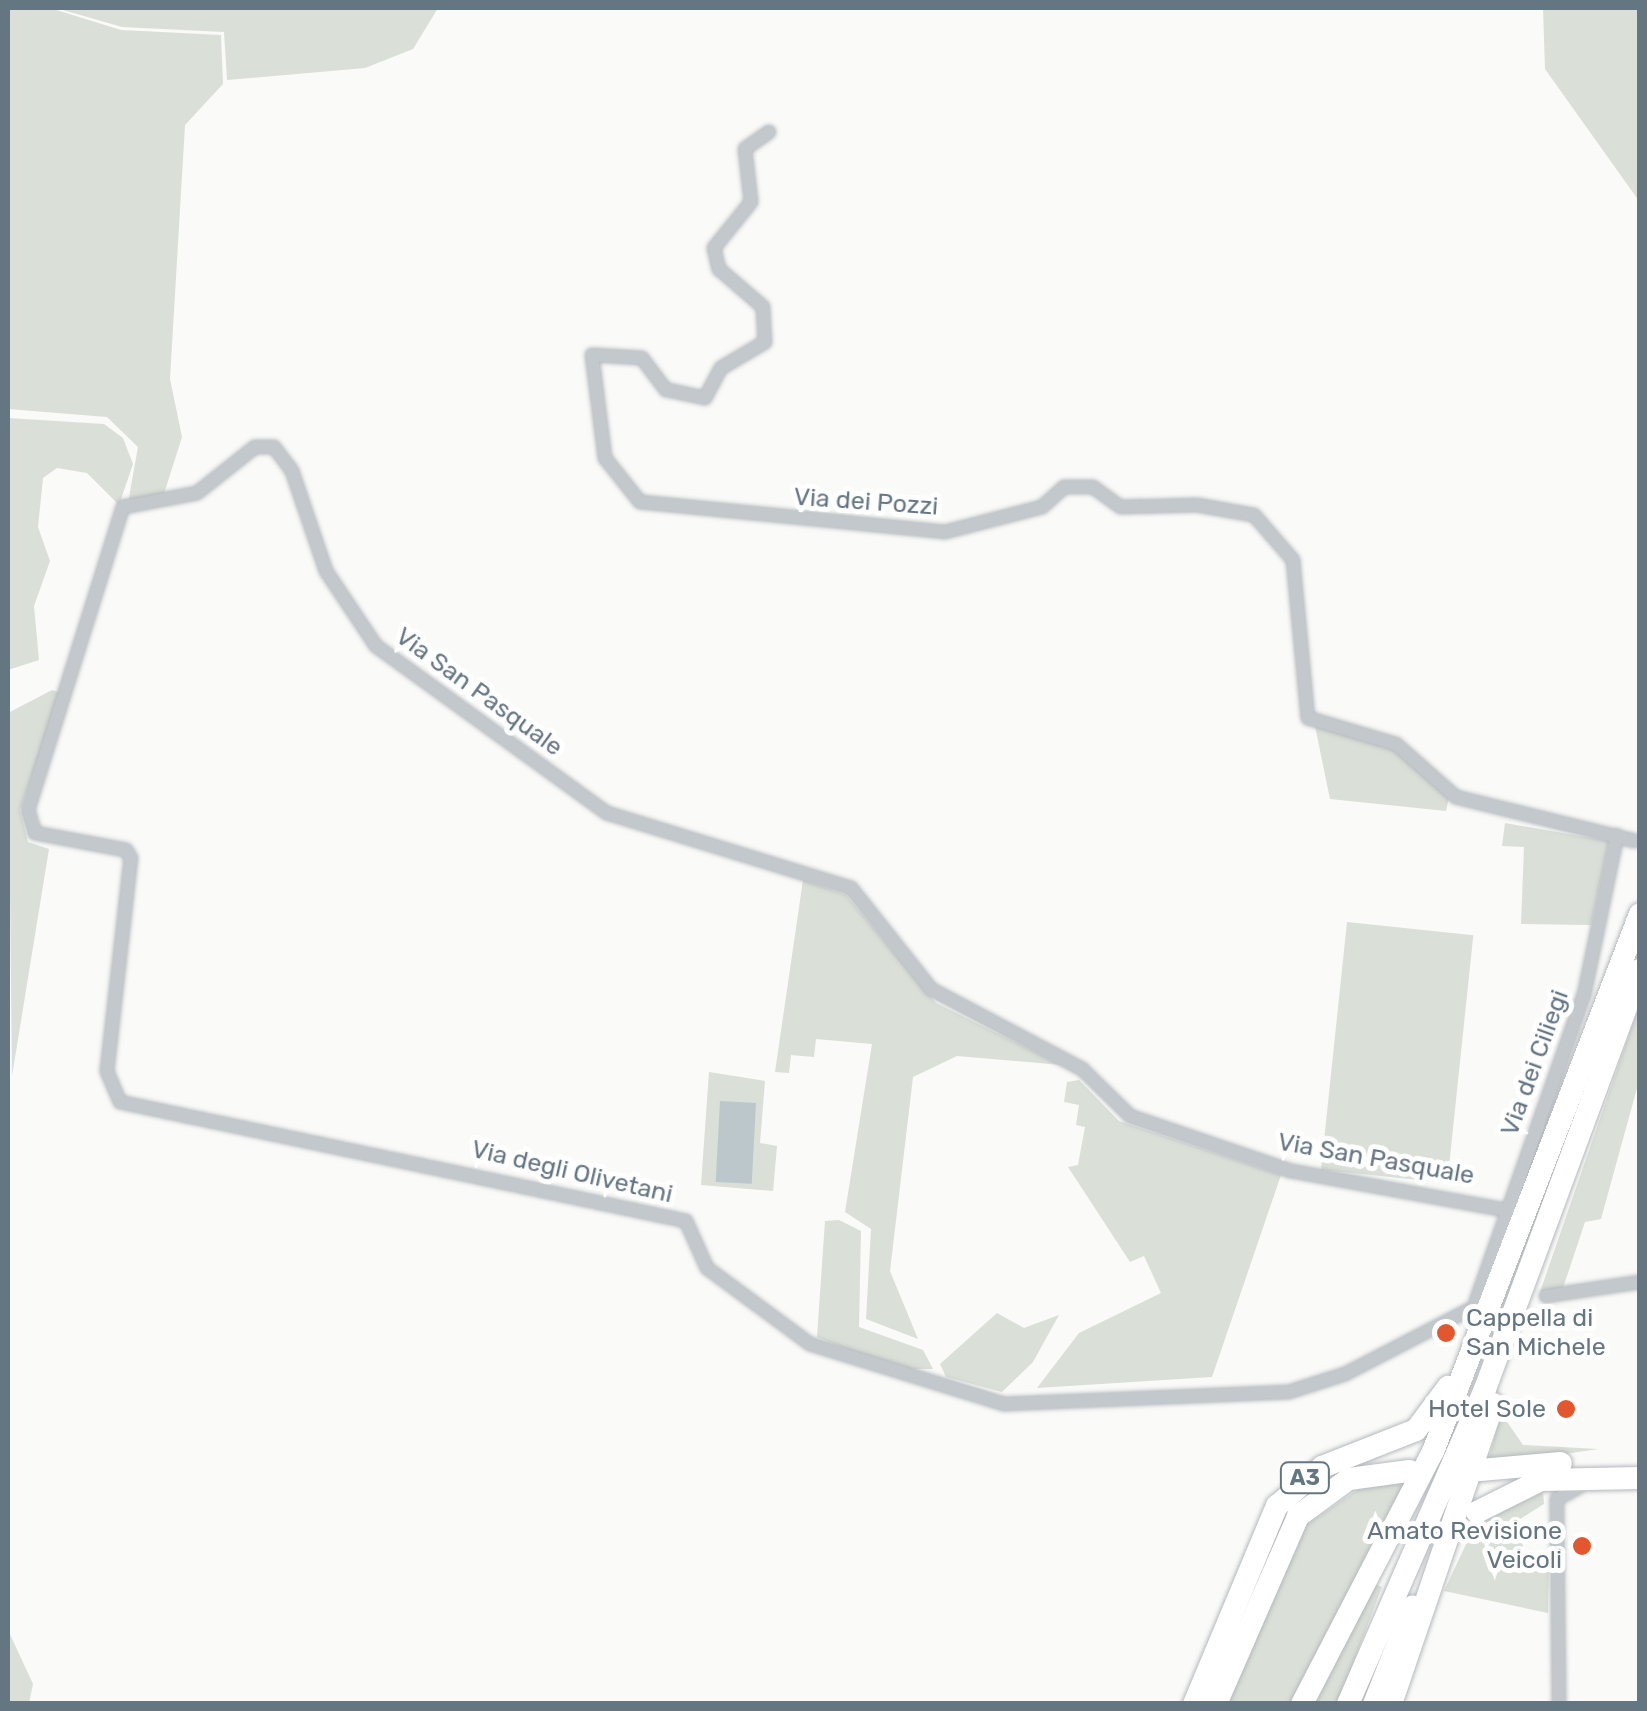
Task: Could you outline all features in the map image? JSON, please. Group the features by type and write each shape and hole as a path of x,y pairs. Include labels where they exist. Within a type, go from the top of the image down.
{"highway":[{"name":"A3","path":"1302,1704 1434,1450 1483,1308 1640,914"},
{"path":"1348,1704 1485,1389 1640,970"},
{"path":"1391,1704 1436,1591 1580,1130"},
{"name":"A3","path":"1194,1704 1277,1506 1322,1467 1416,1430 1483,1308"},
{"path":"1480,1470 1640,1465"},
{"name":"A3","path":"1216,1704 1298,1516 1349,1479 1409,1471"},
{"path":"1478,1512 1541,1480 1612,1473 1640,1478"},
{"path":"1374,1704 1422,1584"}],"street":[{"name":"Via dei Pozzi","path":"770,132 745,149 751,202 714,248 719,269 763,307 765,342 721,368 705,398 666,390 642,358 592,356 605,458 640,502 945,532 1042,507 1064,487 1094,487 1121,508 1197,504 1254,515 1294,560 1308,718 1396,744 1456,796 1635,840"},
{"name":"Via San Pasquale","path":"111,1094 131,858 126,850 34,833 28,810 123,507 197,493 255,447 274,447 292,471 326,571 376,646 607,813 851,888 931,989 1082,1069 1130,1116 1291,1171 1506,1210"},
{"name":"Via dei Ciliegi","path":"1483,1308 1506,1210 1584,995 1618,835"},
{"name":"Via degli Olivetani","path":"111,1094 686,1221 707,1268 810,1344 1004,1404 1290,1392 1344,1374 1483,1308"},
{"path":"1546,1296 1640,1282"},
{"path":"1558,1704 1556,1499 1612,1473"}],"shaded area":[{"path":"8,8 50,8 121,30 221,35 223,84 185,125 170,379 182,437 162,500 128,503 138,447 107,417 8,409"},
{"path":"56,8 438,8 413,49 365,68 227,80 224,32 122,27"},
{"path":"1543,8 1639,8 1639,201 1545,69"},
{"path":"8,418 104,424 123,438 133,464 119,505 87,473 57,468 43,478 38,527 50,561 34,606 39,660 8,670"},
{"path":"52,690 61,693 20,810 28,842 49,849 12,1076 8,713"},
{"path":"1315,726 1393,749 1449,798 1446,811 1330,799"},
{"path":"1505,823 1609,841 1591,925 1521,924 1524,847 1502,846"},
{"path":"803,880 846,895 936,1003 1061,1065 957,1056 913,1077 890,1271 918,1339 866,1319 871,1229 845,1212 872,1044 816,1039 814,1057 791,1055 789,1073 775,1072"},
{"path":"1347,922 1473,935 1447,1183 1321,1170"},
{"path":"1639,1006 1639,1081 1601,1219 1585,1222 1563,1288 1540,1292"},
{"path":"709,1072 765,1081 760,1143 777,1146 773,1191 701,1185"},
{"path":"1079,1080 1119,1121 1281,1175 1212,1377 1037,1388 1079,1333 1161,1293 1144,1256 1130,1262 1068,1167 1078,1165 1085,1127 1076,1125 1079,1105 1064,1102 1067,1082"},
{"path":"720,1101 756,1103 752,1184 716,1182"},
{"path":"839,1220 861,1231 859,1327 923,1350 933,1369 896,1369 817,1337 825,1221"},
{"path":"997,1313 1024,1328 1059,1315 1033,1362 1002,1392 946,1377 940,1364"},
{"path":"1501,1413 1523,1445 1598,1449 1487,1466"},
{"path":"1406,1480 1290,1703 1225,1704 1306,1525 1364,1485"},
{"path":"1543,1492 1544,1504 1520,1519 1524,1559 1549,1565 1548,1613 1444,1591 1475,1525"},
{"path":"1375,1584 1382,1587 1338,1703 1311,1704"},
{"path":"8,1630 33,1684 29,1703 8,1703"}],"place":[{"name":"Cappella di San Michele","path":"1446,1333"},
{"name":"Hotel Sole","path":"1566,1409"},
{"name":"Amato Revisione Veicoli","path":"1582,1546"}]}
